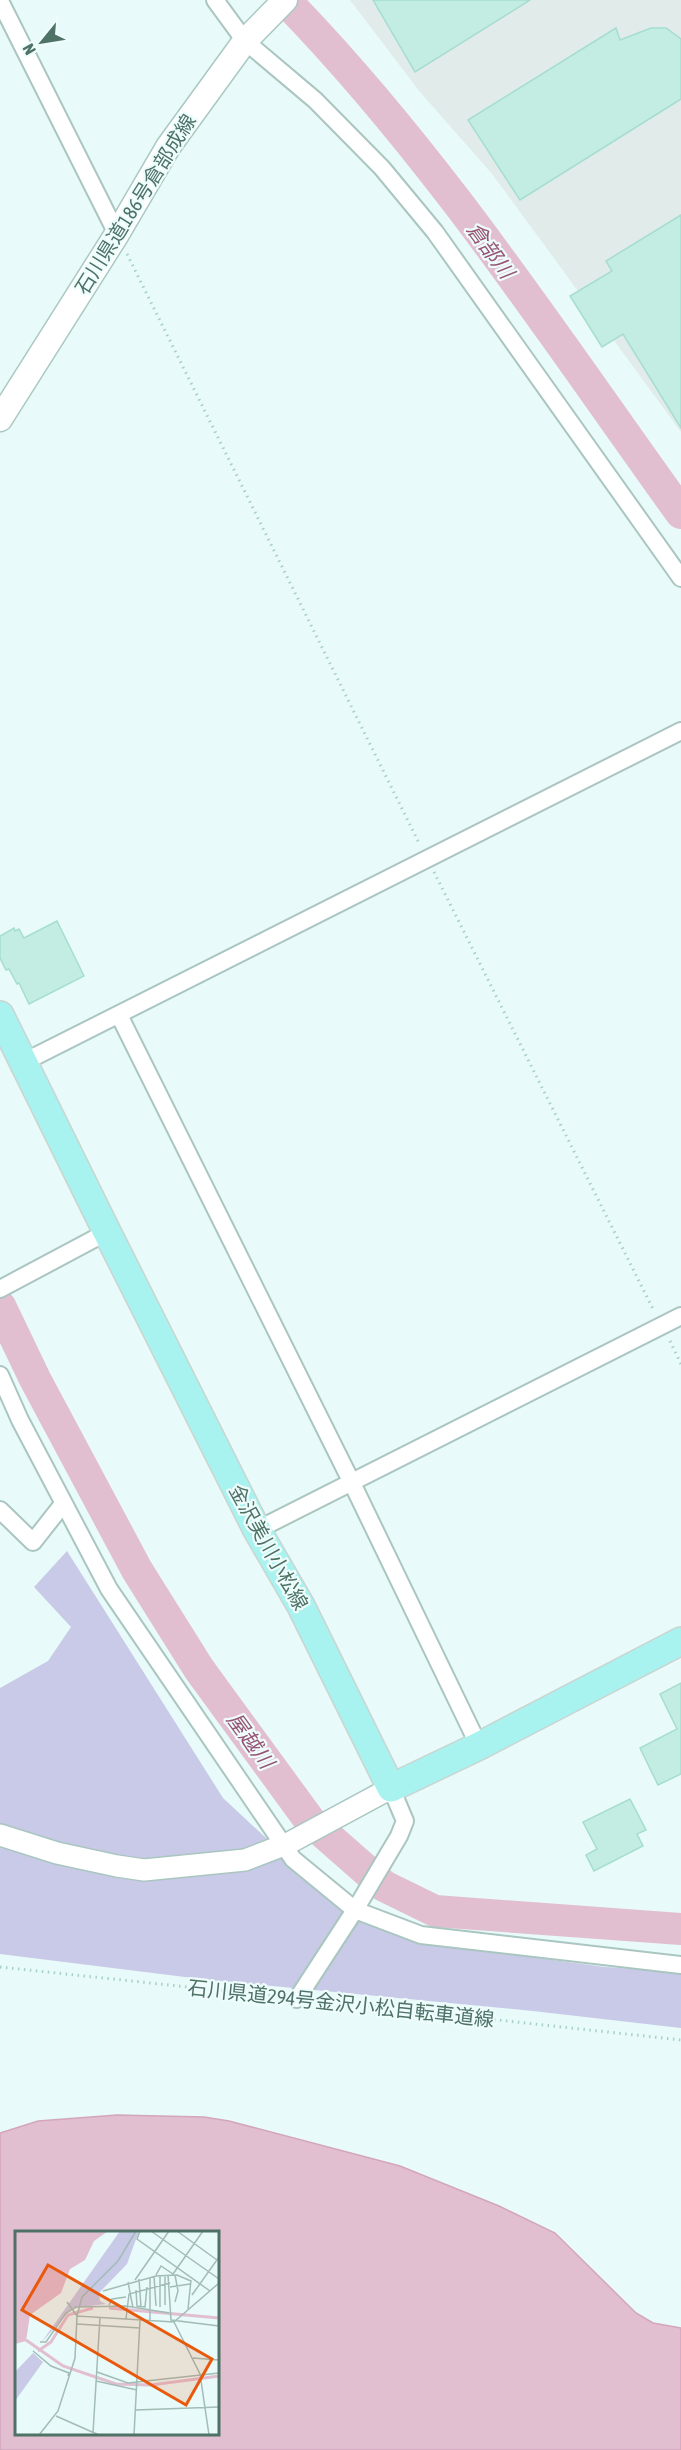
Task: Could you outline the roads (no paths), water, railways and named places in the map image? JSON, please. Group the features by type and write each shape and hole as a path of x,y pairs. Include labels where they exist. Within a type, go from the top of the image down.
{"main road":[{"name":"石川県道186号倉部成線","path":"0,419 117,234 168,147 248,38 285,0"},
{"name":"金沢美川小松線","path":"0,1015 106,1232 257,1530 301,1606 391,1788"},
{"path":"391,1788 479,1746 681,1641"}],"street":[{"path":"216,0 248,38 382,168 435,232 681,578"},
{"path":"0,1 117,234"},
{"path":"24,1062 681,731"},
{"path":"119,1015 352,1483 479,1746"},
{"path":"4,1287 106,1232"},
{"path":"257,1530 681,1317"},
{"path":"0,1375 63,1504 109,1588 286,1844 293,1859 358,1906 421,1935 681,1965"},
{"path":"0,1510 33,1542 63,1504"},
{"path":"0,1835 57,1853 144,1870 245,1860 286,1844 391,1788 405,1821 399,1836 358,1906 297,1999"}],"waterway":[{"name":"倉部川","path":"285,0 340,59 443,184 540,315 681,513"},
{"name":"屋越川","path":"0,1306 35,1379 137,1570 199,1669 310,1821 384,1886 435,1911 681,1929"}]}
